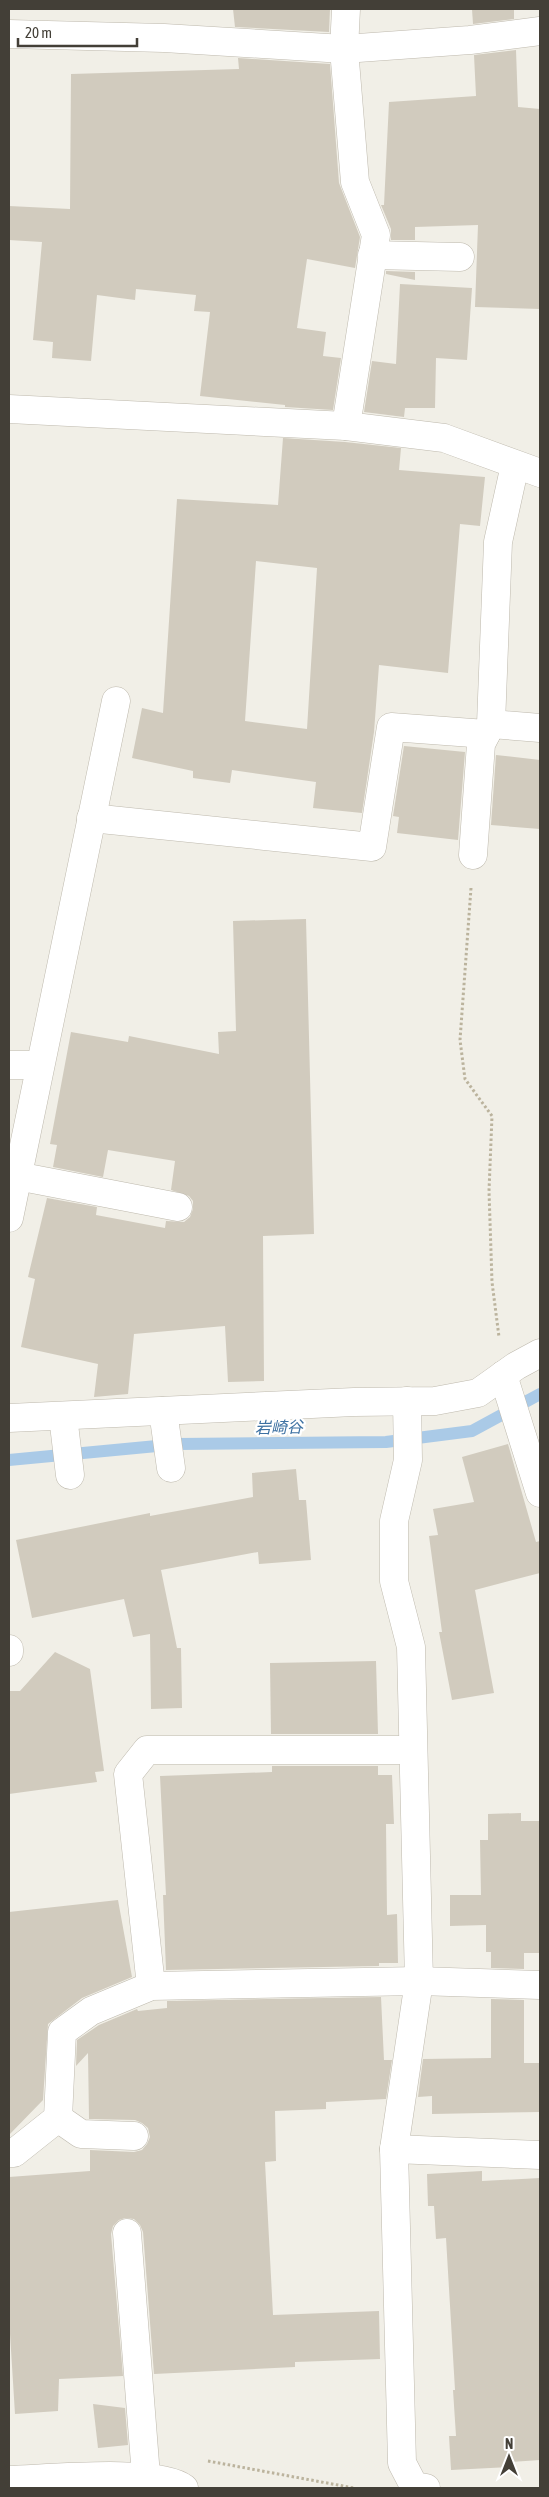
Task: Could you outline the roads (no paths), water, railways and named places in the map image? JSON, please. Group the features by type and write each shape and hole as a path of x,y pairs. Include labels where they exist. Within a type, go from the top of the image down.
{"street":[{"path":"346,9 344,49 355,182 376,235 346,426"},
{"path":"9,34 164,38 344,49 470,40 540,31"},
{"path":"372,255 460,257"},
{"path":"9,410 346,426 444,438 540,473"},
{"path":"473,855 482,744 489,729 498,542 515,465"},
{"path":"9,1218 116,701"},
{"path":"91,818 372,847 391,727 540,728"},
{"path":"9,1065 40,1065"},
{"path":"17,1176 178,1207"},
{"path":"9,1418 163,1411 407,1410 434,1401 478,1393 503,1375 540,1353"},
{"path":"503,1375 540,1493"},
{"path":"407,1410 408,1460 394,1521 394,1581 410,1647 419,1981 394,2149 402,2463 414,2486 426,2488"},
{"path":"163,1411 171,1468"},
{"path":"63,1416 70,1475"},
{"path":"151,1986 128,1774 147,1750 413,1750"},
{"path":"9,2153 14,2153 58,2118 62,2032 91,2011 151,1986 419,1981 540,1985"},
{"path":"58,2118 81,2134 134,2136"},
{"path":"394,2149 540,2155"},
{"path":"127,2233 146,2476"},
{"path":"9,2480 146,2476 180,2486"}],"waterway":[{"name":"岩崎谷","path":"9,1460 178,1444 386,1442 472,1431 540,1394"}]}
